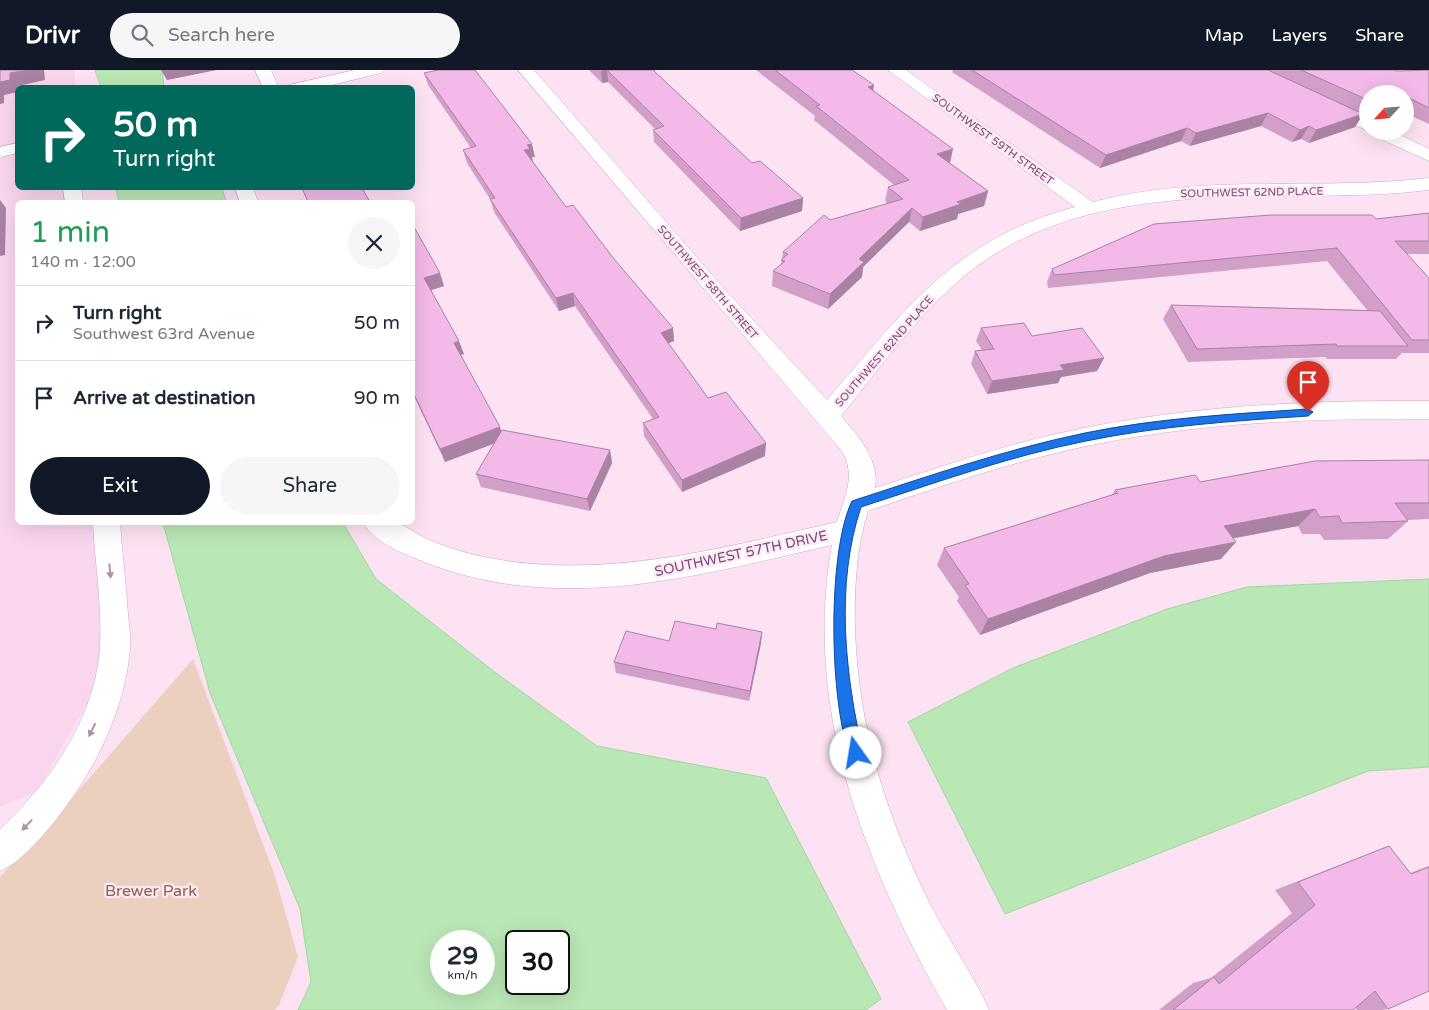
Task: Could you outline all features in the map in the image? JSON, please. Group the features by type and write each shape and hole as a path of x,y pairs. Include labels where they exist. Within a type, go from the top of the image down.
{"street":[{"path":"263,70 270,85"},
{"path":"308,85 376,70"},
{"name":"SOUTHWEST 58TH STREET","path":"526,70 850,445 862,468 863,486 852,517"},
{"name":"SOUTHWEST 59TH STREET","path":"896,70 1089,208"},
{"path":"1314,100 1359,122"},
{"path":"1396,140 1429,156"},
{"path":"0,152 15,149"},
{"name":"SOUTHWEST 62ND PLACE","path":"827,417 912,315 958,271 977,257 1017,236 1089,208 1150,197 1199,192 1323,191 1429,184"},
{"name":"SOUTHWEST 57TH DRIVE","path":"380,525 404,541 438,556 506,573 586,578 635,574 691,566 852,517 1051,445 1121,431 1249,415 1346,410 1429,410"},
{"path":"852,517 842,559 840,640 844,696 854,748 892,866 912,908 969,1010"},
{"path":"0,852 33,819 52,796 70,770 97,719 111,672 115,647 106,525"}],"shaded area":[{"path":"0,70 74,70 76,85 15,85 15,190 69,190 71,200 15,200 15,525 108,525 100,681 37,791 0,807"},
{"path":"95,70 162,70 164,85 100,85"},
{"path":"116,190 223,190 225,200 119,200"},
{"path":"164,525 344,525 376,579 496,673 597,746 766,778 881,999 866,1010 298,1010 311,982 300,909 210,693"},
{"path":"1429,579 1429,767 1368,771 1005,914 908,722 1013,668 1167,609 1247,587"}],"green space":[{"name":"Brewer Park","path":"193,659 275,876 298,957 279,1005 275,1010 0,1010 0,877 73,797"}],"building":[{"path":"0,70 28,70 10,73 10,80 0,82"},
{"path":"438,70 475,70 532,144 527,145 530,149 524,150 566,207 573,205 614,259 673,328 661,333 708,398 726,392 766,443 682,480 643,423 659,417 573,293 556,298 490,199 495,198 463,150 476,146 424,73"},
{"path":"607,70 653,70 752,163 760,161 803,198 741,218 653,130 664,126"},
{"path":"775,70 852,70 874,85 868,87 953,149 937,154 988,191 957,202 961,204 923,217 912,208 859,259 864,262 830,294 773,271 785,261 781,260 788,254 783,252 824,215 830,220 903,199 888,187 909,180 816,106 820,105"},
{"path":"972,70 1268,70 1359,112 1359,115 1316,130 1309,126 1300,130 1268,113 1196,133 1187,128 1106,155"},
{"path":"1301,70 1429,70 1429,108 1414,100 1414,85 1359,85 1359,96"},
{"path":"303,190 363,190 369,200 307,200"},
{"path":"1429,213 1429,241 1395,241 1429,278 1429,340 1412,340 1337,248 1054,275 1052,269 1154,224 1271,215 1372,215 1376,219"},
{"path":"415,229 440,273 424,278 459,341 454,343 500,427 440,449 415,396"},
{"path":"1171,305 1380,311 1408,346 1337,346 1336,344 1197,349"},
{"path":"1024,323 1032,336 1082,328 1104,358 1060,365 1064,370 992,381 975,351 994,349 981,328"},
{"path":"502,430 610,450 587,499 476,474"},
{"path":"1429,460 1429,503 1395,503 1408,521 1342,523 1339,516 1320,517 1315,509 1224,526 1236,542 1164,556 988,619 965,585 969,584 944,548 1118,493 1115,490 1195,475 1200,482 1315,461"},
{"path":"675,621 716,629 717,623 762,632 750,691 614,662 626,631 669,641"},
{"path":"1389,846 1411,874 1429,867 1429,991 1388,1009 1375,991 1353,1010 1173,1010 1214,977 1219,984 1315,905 1298,882"}],"route":[{"path":"856,753 841,670 840,640 842,559 847,531 856,504 978,465 1085,437 1204,419 1308,412"}]}
